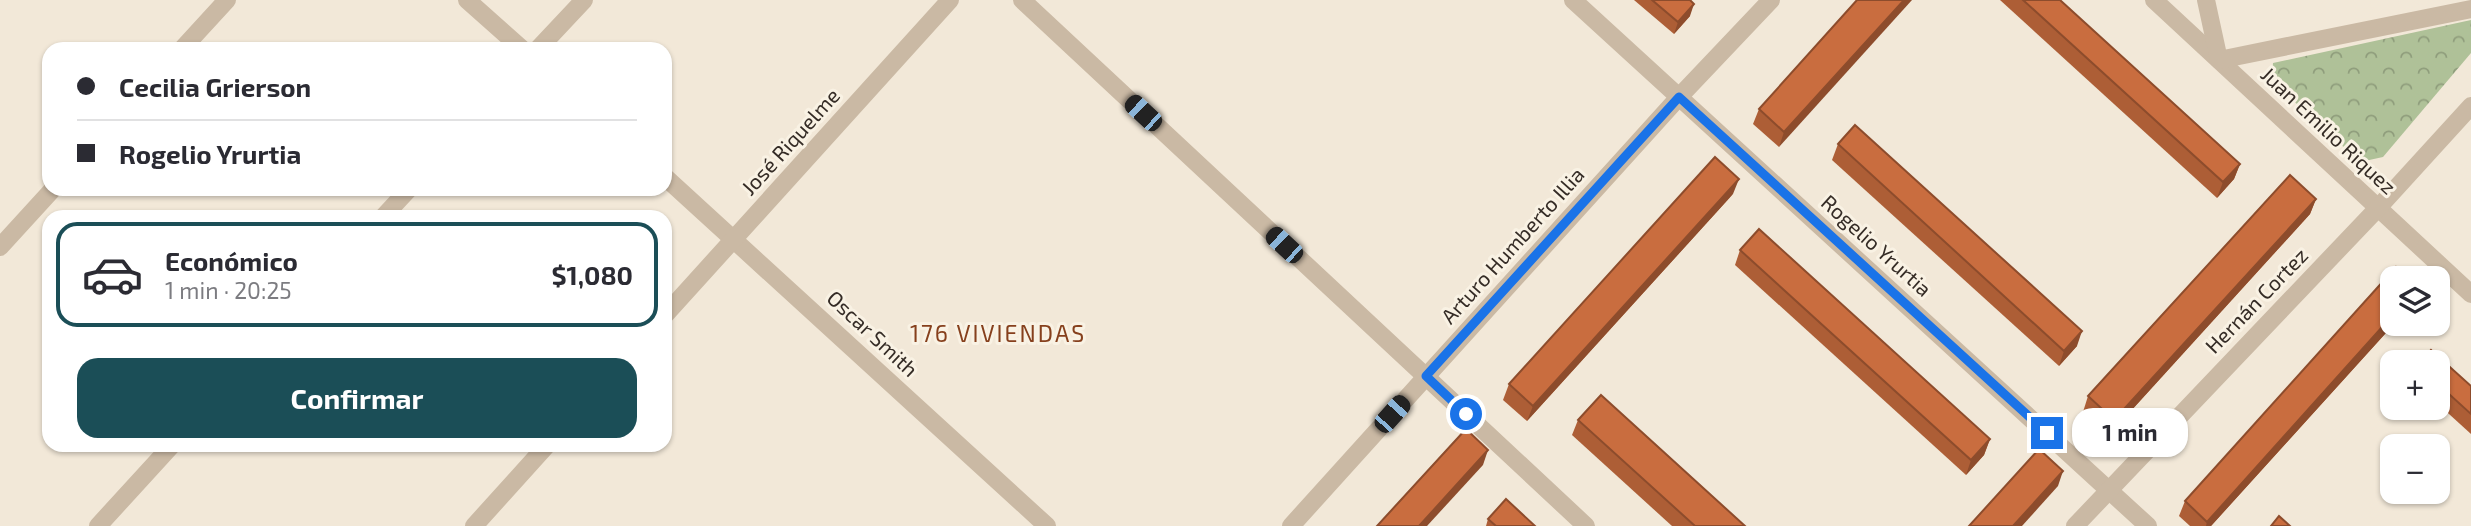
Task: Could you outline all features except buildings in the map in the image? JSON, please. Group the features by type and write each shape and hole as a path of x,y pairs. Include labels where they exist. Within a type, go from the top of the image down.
{"street":[{"path":"188,42 227,0"},
{"path":"467,0 514,42"},
{"path":"545,42 584,0"},
{"name":"José Riquelme","path":"672,307 950,0"},
{"path":"1022,0 1586,526"},
{"name":"Rogelio Yrurtia","path":"1573,0 2148,526"},
{"name":"Arturo Humberto Illia","path":"1291,526 1679,97 1771,0"},
{"name":"Juan Emilio Riquez","path":"2154,0 2471,294"},
{"path":"2206,0 2219,60 2471,9"},
{"name":"Hernán Cortez","path":"2075,526 2377,209 2471,106"},
{"name":"Oscar Smith","path":"672,183 1047,526"},
{"path":"0,247 47,196"},
{"path":"390,210 402,196"},
{"path":"98,526 166,452"},
{"path":"483,523 541,452"}],"green space":[{"path":"2471,20 2471,53 2383,157 2360,162 2272,81 2273,63"}],"district":[{"name":"176 VIVIENDAS","path":"998,334"}],"route":[{"path":"1466,414 1426,376 1679,97 2047,433"}]}
